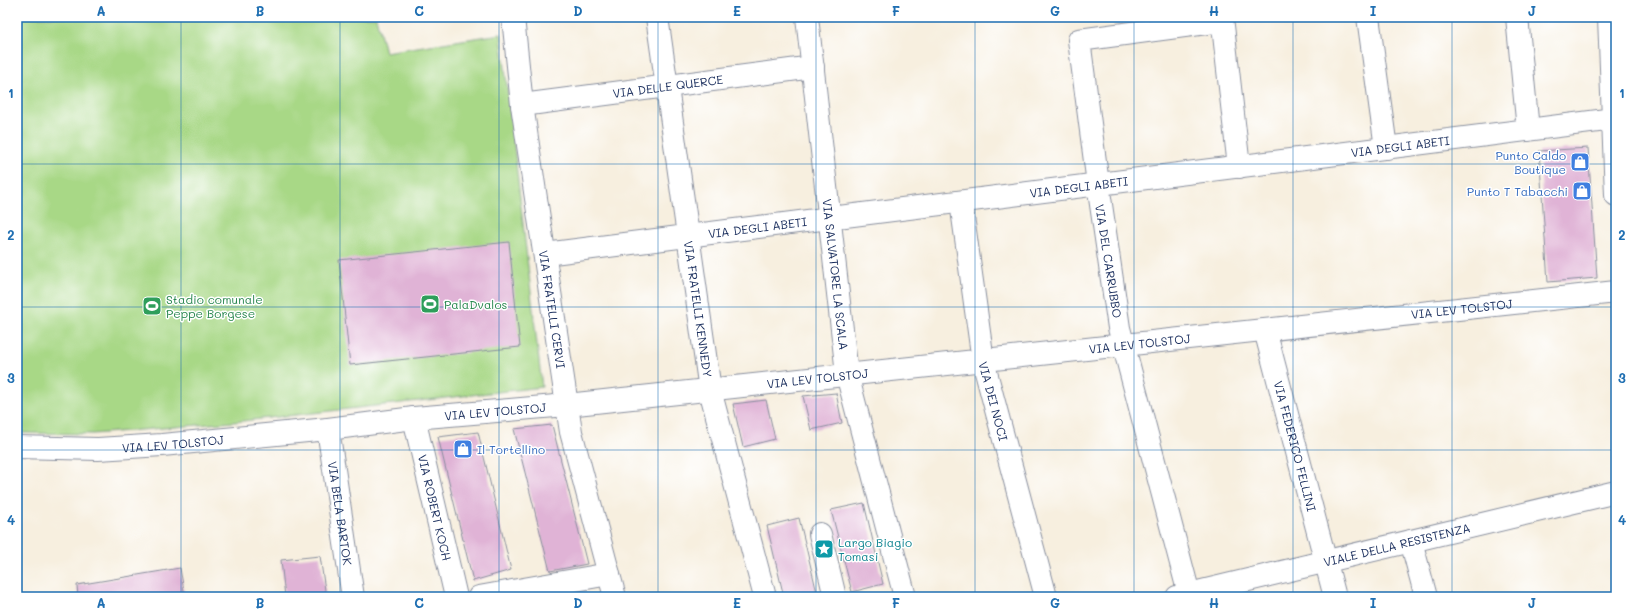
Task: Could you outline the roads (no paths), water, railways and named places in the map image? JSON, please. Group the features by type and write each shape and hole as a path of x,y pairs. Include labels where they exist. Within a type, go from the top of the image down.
{"street":[{"name":"VIA FRATELLI CERVI","path":"513,17 522,104 571,432 615,597"},
{"name":"VIA FRATELLI KENNEDY","path":"657,17 710,390 765,597"},
{"name":"VIA SALVATORE LA SCALA","path":"807,17 847,374 901,596"},
{"path":"1368,17 1386,148"},
{"path":"1517,17 1528,130"},
{"path":"1609,17 1616,195"},
{"path":"1222,19 1239,167"},
{"name":"VIA DEL CARRUBBO","path":"1183,596 1125,344 1120,328 1098,184 1079,40 1222,19"},
{"name":"VIA DELLE QUERCE","path":"522,104 812,67"},
{"name":"VIA DEGLI ABETI","path":"544,254 1614,119"},
{"name":"VIA DEI NOCI","path":"961,202 983,360 1046,597"},
{"name":"VIA LEV TOLSTOJ","path":"17,448 98,449 162,445 328,429 414,418 567,405 1616,292"},
{"name":"VIA FEDERICO FELLINI","path":"1265,330 1335,597"},
{"name":"VIA ROBERT KOCH","path":"414,418 456,597"},
{"name":"VIA BELA BARTOK","path":"328,429 353,597"},
{"name":"VIALE DELLA RESISTENZA","path":"1183,596 1616,492"},
{"path":"820,534 835,597"},
{"path":"1411,541 1426,597"},
{"path":"479,597 609,574"}],"place":[{"name":"Punto Caldo Boutique","path":"1580,162"},
{"name":"Punto T Tabacchi","path":"1582,191"},
{"name":"PalaDvalos","path":"430,304"},
{"name":"Stadio comunale Peppe Borgese","path":"152,306"},
{"name":"Il Tortellino","path":"463,449"},
{"name":"Largo Biagio Tomasi","path":"824,549"}]}
